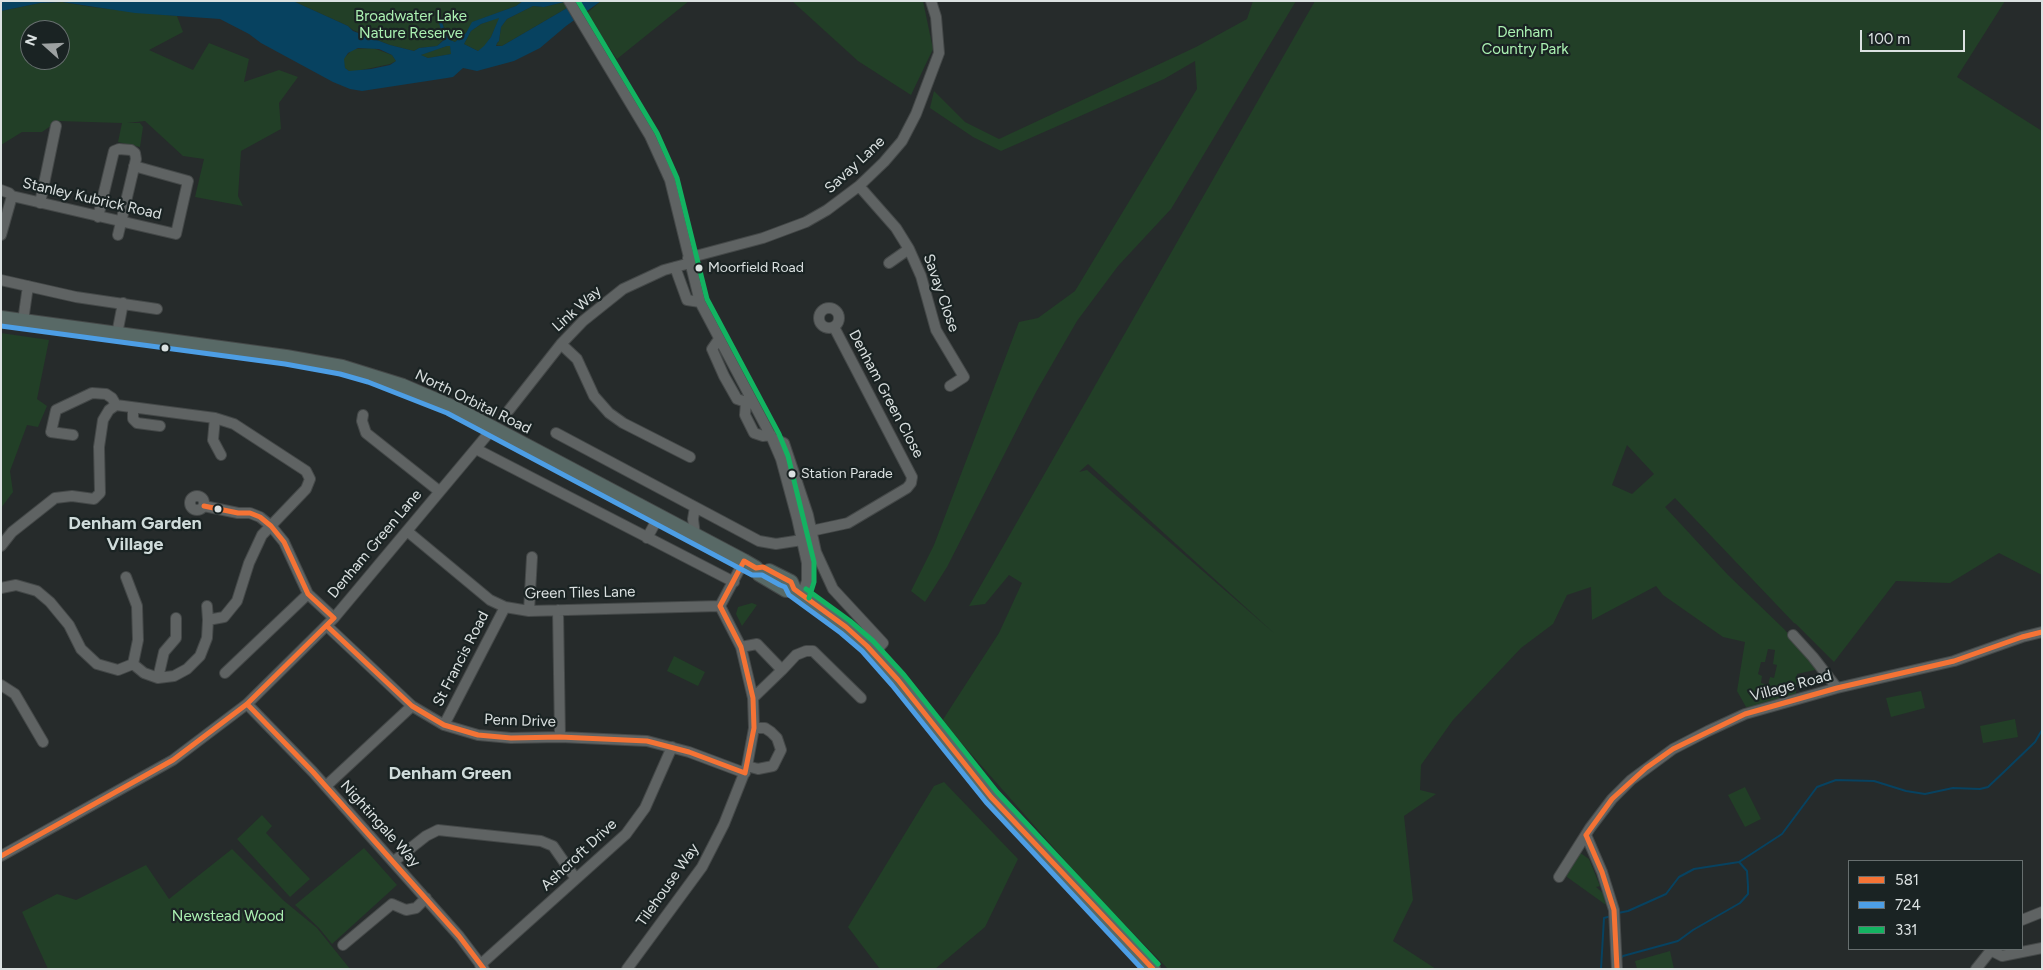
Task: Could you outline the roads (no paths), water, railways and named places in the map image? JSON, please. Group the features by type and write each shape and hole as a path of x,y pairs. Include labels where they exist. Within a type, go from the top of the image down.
{"main road":[{"name":"North Orbital Road","path":"1,318 342,367 403,386 450,406 756,568 763,567 784,578 791,582 798,592 846,627 874,653 898,680 991,797 1153,969"}],"street":[{"path":"569,1 650,136 670,180 680,214 689,261 700,302 748,401 772,436 781,459 797,518 808,572 806,584 798,592"},
{"name":"Savay Lane","path":"689,261 763,238 806,222 859,186 884,162 902,141 916,114 929,84 939,53 936,17 931,1"},
{"path":"40,203 56,126"},
{"path":"98,217 114,152 119,149 131,150 135,153 134,166 118,235"},
{"name":"Stanley Kubrick Road","path":"1,235 12,196 176,234 188,181 134,166"},
{"name":"Savay Close","path":"859,186 896,228 909,249 921,276 936,330 964,377 950,386"},
{"path":"1,190 12,196"},
{"path":"889,263 909,249"},
{"name":"Link Way","path":"509,410 561,344 583,321 623,289 689,261"},
{"path":"675,267 687,300 700,302"},
{"path":"1,280 76,297 157,309"},
{"path":"23,321 28,286"},
{"path":"118,334 123,303"},
{"name":"Denham Green Close","path":"811,531 848,523 907,488 911,483 912,477 834,327"},
{"path":"561,344 577,360 594,396 609,413 623,423 690,457"},
{"path":"72,435 51,432 56,410 92,393 106,394 112,398 116,405"},
{"path":"1,546 12,532 55,498 72,496 94,499 100,494 99,447 103,420 109,410 116,405 215,418 234,424 306,471 310,479 306,489 262,535 256,545 237,601 224,617 208,620"},
{"path":"134,408 133,419 136,423 160,426"},
{"path":"363,415 362,421 366,433 439,491"},
{"path":"215,418 213,440 221,455"},
{"name":"Denham Green Lane","path":"3,852 173,760 247,704 330,622 492,428"},
{"path":"556,433 758,541 776,544 802,540"},
{"path":"772,436 784,443 808,515 816,552 833,589 883,643 874,653"},
{"path":"476,449 734,582"},
{"path":"204,506 238,513 250,513 260,517 271,526 284,542 308,594 225,673"},
{"path":"695,507 693,519 695,535"},
{"path":"797,518 808,515"},
{"path":"647,538 659,516"},
{"name":"Green Tiles Lane","path":"407,531 490,600 505,607 529,611 720,606"},
{"path":"529,611 532,557"},
{"path":"720,606 744,561"},
{"path":"126,577 137,606 138,640 133,664"},
{"path":"1,588 16,585 37,591 50,602 69,625 81,649 97,664 118,670 133,664"},
{"name":"Penn Drive","path":"308,594 330,622 412,706 444,725 478,735 648,742 672,747 746,770 773,766 781,750 777,738 765,728 754,728"},
{"path":"133,664 144,673 158,678 174,676 187,669 200,656 207,638 207,606"},
{"name":"Tilehouse Way","path":"627,969 702,867 724,824 746,770 754,728 753,698 741,647 720,606"},
{"name":"St Francis Road","path":"444,725 505,607"},
{"path":"558,610 560,737"},
{"path":"158,678 164,652 176,638 176,618"},
{"name":"Village Road","path":"1559,877 1612,799 1631,780 1673,749 1745,714 1837,688 1954,661 2022,637 2042,632"},
{"path":"1793,635 1837,688"},
{"path":"741,647 757,644 782,670"},
{"path":"753,698 796,654 806,651 813,652 861,698"},
{"path":"1,685 15,694 43,742"},
{"name":"Nightingale Way","path":"247,704 326,786 459,936 482,967"},
{"path":"326,786 412,706"},
{"name":"Ashcroft Drive","path":"482,967 631,828 645,808 672,747"},
{"path":"393,862 426,836 438,830 541,841 553,846 576,879"},
{"path":"1586,835 1602,872 1615,914 1617,969"},
{"path":"343,945 392,904 406,910 416,908 426,898"},
{"path":"2023,920 2042,912"},
{"path":"1976,969 1992,950 2002,956 2042,948"}],"water":[{"path":"1,1 293,1 348,26 353,31 390,45 414,51 419,48 437,46 444,40 437,16 438,11 448,39 455,42 466,33 472,22 516,6 523,1 568,1 544,7 533,6 507,19 501,27 499,41 496,46 502,46 579,1 601,1 566,26 540,48 514,61 477,71 463,68 453,77 362,91 350,89 333,82 220,19 135,13 62,2 40,3 1,11","holes":["499,18 491,37 478,51 464,44 471,31 481,24","447,46 450,46 451,54 428,58 421,55","358,48 379,49 392,55 396,61 390,65 349,71 345,68 344,59 348,53"]}],"waterway":[{"path":"1618,913 1628,911 1666,894 1679,877 1694,869 1739,862 1782,834 1817,787 1836,780 1874,781 1906,791 1925,794 1953,788 1980,789 1988,787 2035,742 2042,730"},
{"path":"1620,959 1623,956 1678,941 1693,930 1740,903 1748,894 1747,871 1740,863"},
{"path":"1601,969 1604,918 1611,916"}],"place":[{"name":"Moorfield Road","path":"699,268"},
{"name":"Station Parade","path":"792,474"}],"district":[{"name":"Denham Garden Village","path":"135,534"},
{"name":"Denham Green","path":"450,774"}],"park label":[{"name":"Broadwater Lake Nature Reserve","path":"411,26"},
{"name":"Denham Country Park","path":"1525,42"},
{"name":"Newstead Wood","path":"228,917"}]}
